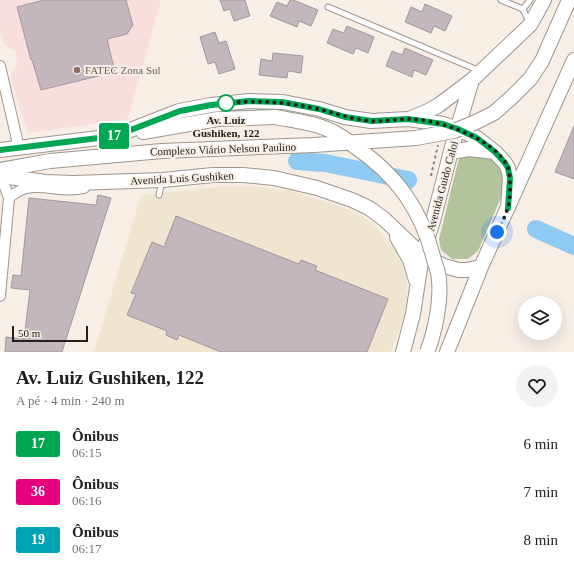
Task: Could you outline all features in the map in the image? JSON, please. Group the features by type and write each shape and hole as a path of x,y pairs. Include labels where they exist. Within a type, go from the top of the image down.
{"main road":[{"path":"408,119 439,105 476,76 530,25 544,0"},
{"name":"Complexo Viário Nelson Paulino","path":"0,170 50,161 162,151 376,142 416,138 454,131 494,113 530,79 542,61 569,0"},
{"path":"447,352 481,267 574,60"},
{"name":"Avenida Guido Caloi","path":"403,352 413,314 422,255 433,221 451,152 476,76"},
{"path":"0,150 115,136 180,111 211,105 249,101 282,102 319,109 345,117 372,121 408,119 443,124 458,129 477,138 495,152 505,163 509,172 510,188 508,208"},
{"name":"Complexo Viário Nelson Paulino","path":"115,136 135,134 218,119 275,117 305,123 337,134 370,156 383,167 408,196 423,224 432,250 440,280 438,312 433,336 427,352"},
{"path":"451,152 469,149 495,152"},
{"name":"Avenida Luis Gushiken","path":"0,176 46,182 73,183 163,180 213,175 243,175 274,178 317,188 352,200 369,208 422,255 444,266 459,270 481,267"},
{"path":"384,220 404,248 410,260 417,286"}],"street":[{"path":"0,66 19,148"},
{"path":"0,180 5,187 9,198 0,296"},
{"path":"9,198 21,189 30,187 74,190 83,188 94,182"}],"lane":[{"path":"501,0 523,9 530,25"},
{"path":"523,9 530,0"},
{"path":"328,7 476,76"},
{"path":"159,194 163,180"}],"shaded area":[{"name":"FATEC Zona Sul","path":"0,0 161,0 128,119 28,133 10,75 17,65 16,51 4,45 0,30"},
{"path":"228,186 289,190 350,210 371,222 395,248 407,278 407,311 391,352 94,352 141,195"}],"green space":[{"path":"465,155 489,157 495,161 502,174 503,193 478,251 468,259 452,259 441,250 439,239 459,158"}],"building":[{"path":"44,0 126,0 133,25 127,34 107,39 115,72 41,90 31,60 17,7"},
{"path":"220,0 245,0 250,16 234,21 230,9 224,11"},
{"path":"290,0 318,10 311,26 299,21 297,27 270,16 277,2 287,6"},
{"path":"425,4 452,16 445,31 434,26 431,33 405,22 411,7 422,12"},
{"path":"347,26 374,37 368,53 356,48 353,54 327,43 333,29 344,33"},
{"path":"215,32 219,43 226,41 235,69 219,74 215,62 208,64 200,37"},
{"path":"405,48 433,60 426,75 414,70 412,77 386,66 392,51 402,55"},
{"path":"273,53 303,56 301,73 288,71 287,78 259,75 261,59 272,61"},
{"path":"574,126 574,179 555,172"},
{"path":"98,195 111,198 62,352 5,352 6,337 24,339 30,290 11,288 13,275 21,276 29,198 96,205"},
{"path":"176,216 299,264 301,260 317,266 315,270 388,299 367,352 221,352 179,335 177,340 166,335 167,331 127,315 136,294 131,293 152,242 164,247"}],"waterway":[{"path":"297,161 325,163 408,180"},
{"path":"536,229 574,246"}],"bus line":[{"name":"17","path":"0,150 115,136 180,111 211,105 249,101 282,102 319,109 345,117 372,121 394,121 408,119 443,124 458,129 477,138 495,152 505,163 508,168 510,178 508,208"}],"place":[{"name":"FATEC Zona Sul","path":"77,70"},
{"name":"Av. Luiz Gushiken, 122","path":"226,103"}],"route":[{"path":"226,103 249,101 282,102 319,109 345,117 372,121 394,121 408,119 443,124 477,138 495,152 508,168 510,188 508,208 497,232"}]}
